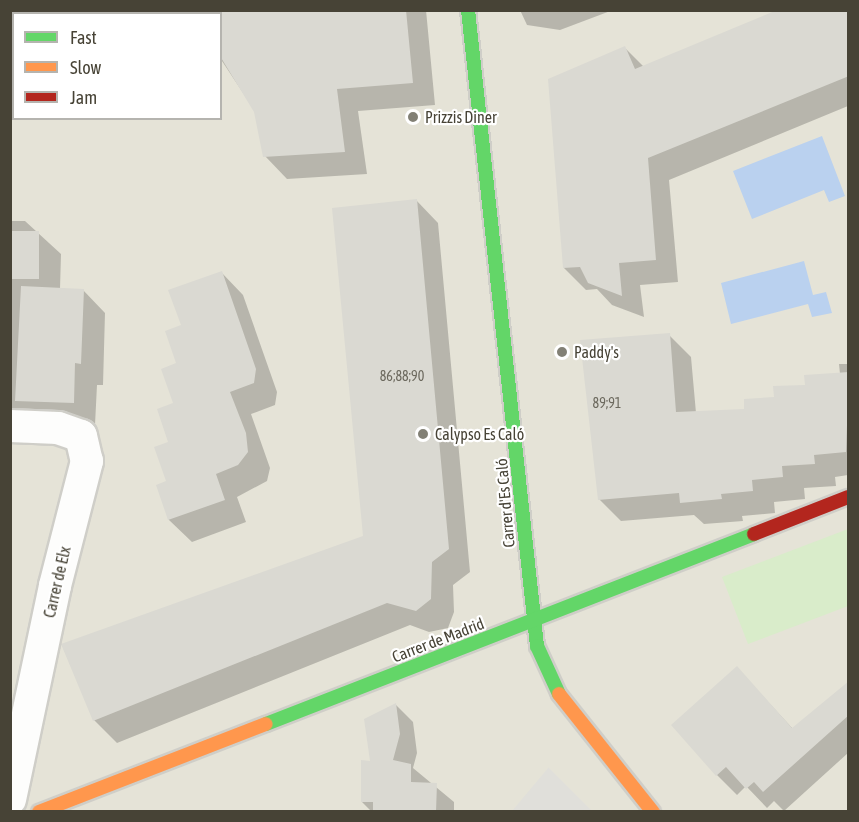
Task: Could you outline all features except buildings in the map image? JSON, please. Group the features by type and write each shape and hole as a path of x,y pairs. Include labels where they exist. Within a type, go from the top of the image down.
{"street":[{"name":"Carrer d'Es Caló","path":"468,10 533,621 546,672 562,700 653,812"},
{"name":"Carrer de Elx","path":"10,426 58,428 81,436 87,461 55,586 10,799"},
{"name":"Carrer de Madrid","path":"39,812 849,497"}],"shaded area":[{"path":"11,11 848,11 848,811 11,811"},
{"path":"549,768 592,811 512,811"}],"green space":[{"path":"848,529 848,606 748,644 722,577"}],"water":[{"path":"822,136 845,196 829,202 824,190 752,219 733,171"},
{"path":"804,261 813,295 826,292 832,313 812,317 808,304 731,324 721,283"}],"traffic: fast":[{"path":"468,10 537,646 559,694"},
{"path":"266,724 754,534"}],"traffic: slow":[{"path":"559,694 653,812"},
{"path":"39,812 266,724"}],"traffic: jam":[{"path":"754,534 848,497"}],"place":[{"name":"Prizzis Diner","path":"413,117"},
{"name":"Paddy's","path":"562,352"},
{"name":"Calypso Es Caló","path":"423,434"}]}
